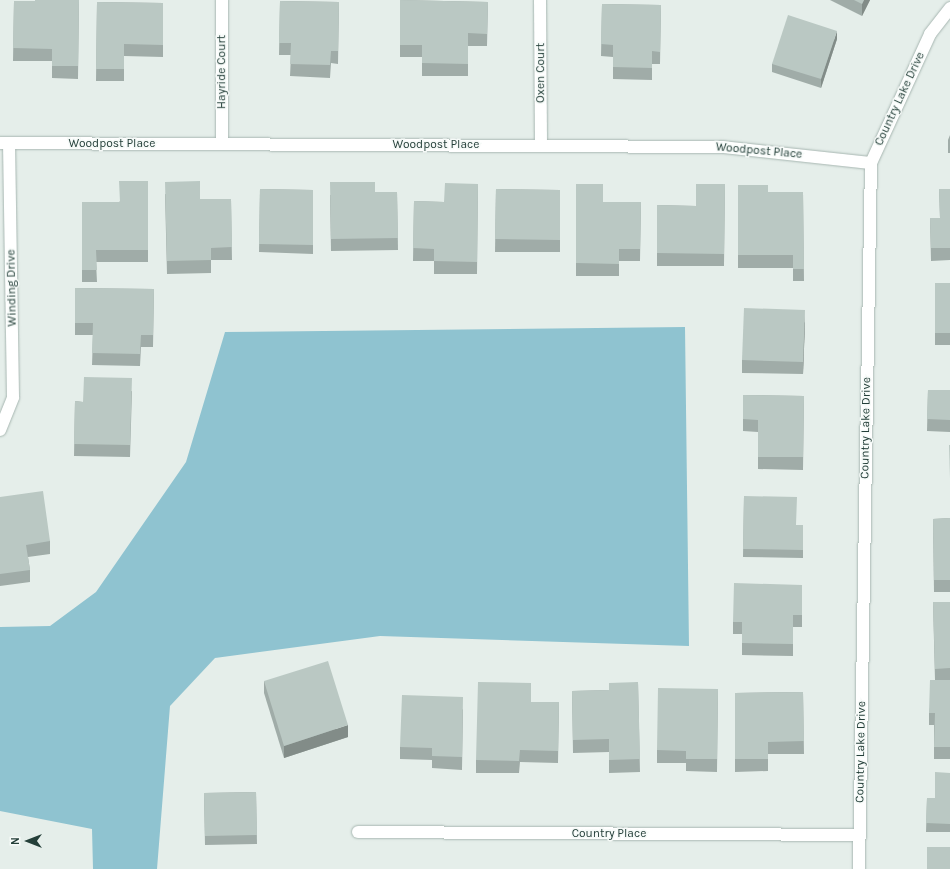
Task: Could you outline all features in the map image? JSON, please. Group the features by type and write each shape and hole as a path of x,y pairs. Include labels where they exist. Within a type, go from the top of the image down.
{"street":[{"name":"Hayride Court","path":"222,0 222,144"},
{"name":"Oxen Court","path":"540,0 541,146"},
{"name":"Country Lake Drive","path":"859,869 870,163 930,34 950,8"},
{"name":"Woodpost Place","path":"5,143 724,146 870,163"},
{"name":"Winding Drive","path":"0,430 13,397 5,143"},
{"name":"Country Place","path":"358,832 860,836"}],"water":[{"path":"685,327 689,646 380,636 215,658 170,706 157,869 93,869 92,829 0,811 0,627 50,626 96,592 186,462 225,332"}],"building":[{"path":"79,0 78,66 52,66 52,49 13,48 14,1"},
{"path":"400,0 488,2 487,34 468,33 468,64 422,63 422,45 400,45"},
{"path":"854,0 864,0 862,4"},
{"path":"280,1 339,2 338,51 331,51 330,65 290,64 291,43 279,43"},
{"path":"97,2 163,3 163,45 124,44 124,69 96,69"},
{"path":"602,4 661,5 660,52 652,51 652,68 613,67 613,45 601,44"},
{"path":"788,15 837,31 821,79 772,64"},
{"path":"119,181 148,181 148,250 96,250 97,270 82,270 82,202 120,202"},
{"path":"200,181 200,199 231,199 232,247 211,248 211,260 167,261 165,182"},
{"path":"330,182 375,182 375,192 397,192 398,238 331,239"},
{"path":"445,183 478,184 477,262 434,261 434,249 413,248 414,201 444,202"},
{"path":"576,184 603,184 603,202 641,202 640,249 619,249 619,264 576,263"},
{"path":"696,184 725,184 724,254 657,253 657,205 696,206"},
{"path":"738,185 768,185 768,192 803,192 804,269 793,269 793,255 738,255"},
{"path":"260,189 313,190 313,245 259,244"},
{"path":"496,189 560,190 560,240 495,239"},
{"path":"939,189 950,189 950,248 931,248 930,218 940,218"},
{"path":"935,283 950,283 950,333 935,333"},
{"path":"75,288 154,289 153,335 141,335 140,354 92,353 93,323 75,323"},
{"path":"744,308 805,310 803,362 742,360"},
{"path":"84,377 132,378 130,445 74,444 75,401 83,402"},
{"path":"928,390 950,390 950,420 927,419"},
{"path":"743,395 804,396 803,457 758,457 758,420 743,419"},
{"path":"949,445 950,445 950,479"},
{"path":"43,491 50,541 26,545 30,570 0,574 0,497"},
{"path":"744,496 797,497 796,525 803,525 803,550 743,549"},
{"path":"950,518 950,580 934,580 933,519"},
{"path":"734,583 802,585 802,615 793,615 793,644 742,643 742,622 733,622"},
{"path":"933,602 950,602 950,668 935,669"},
{"path":"328,661 348,725 284,746 264,681"},
{"path":"930,680 950,680 950,747 934,747 935,713 929,713"},
{"path":"478,682 531,683 531,702 559,702 558,751 520,750 519,761 476,760"},
{"path":"638,682 640,759 609,760 609,739 573,740 572,691 609,690 609,683"},
{"path":"658,688 718,689 717,759 686,759 686,751 657,750"},
{"path":"803,692 804,741 768,742 768,759 735,759 735,693"},
{"path":"402,695 463,697 462,757 432,756 432,748 400,747"},
{"path":"935,772 950,773 950,824 926,823 927,798 935,798"},
{"path":"256,792 257,835 205,836 204,793"},
{"path":"927,847 950,847 950,869 927,869"}]}
